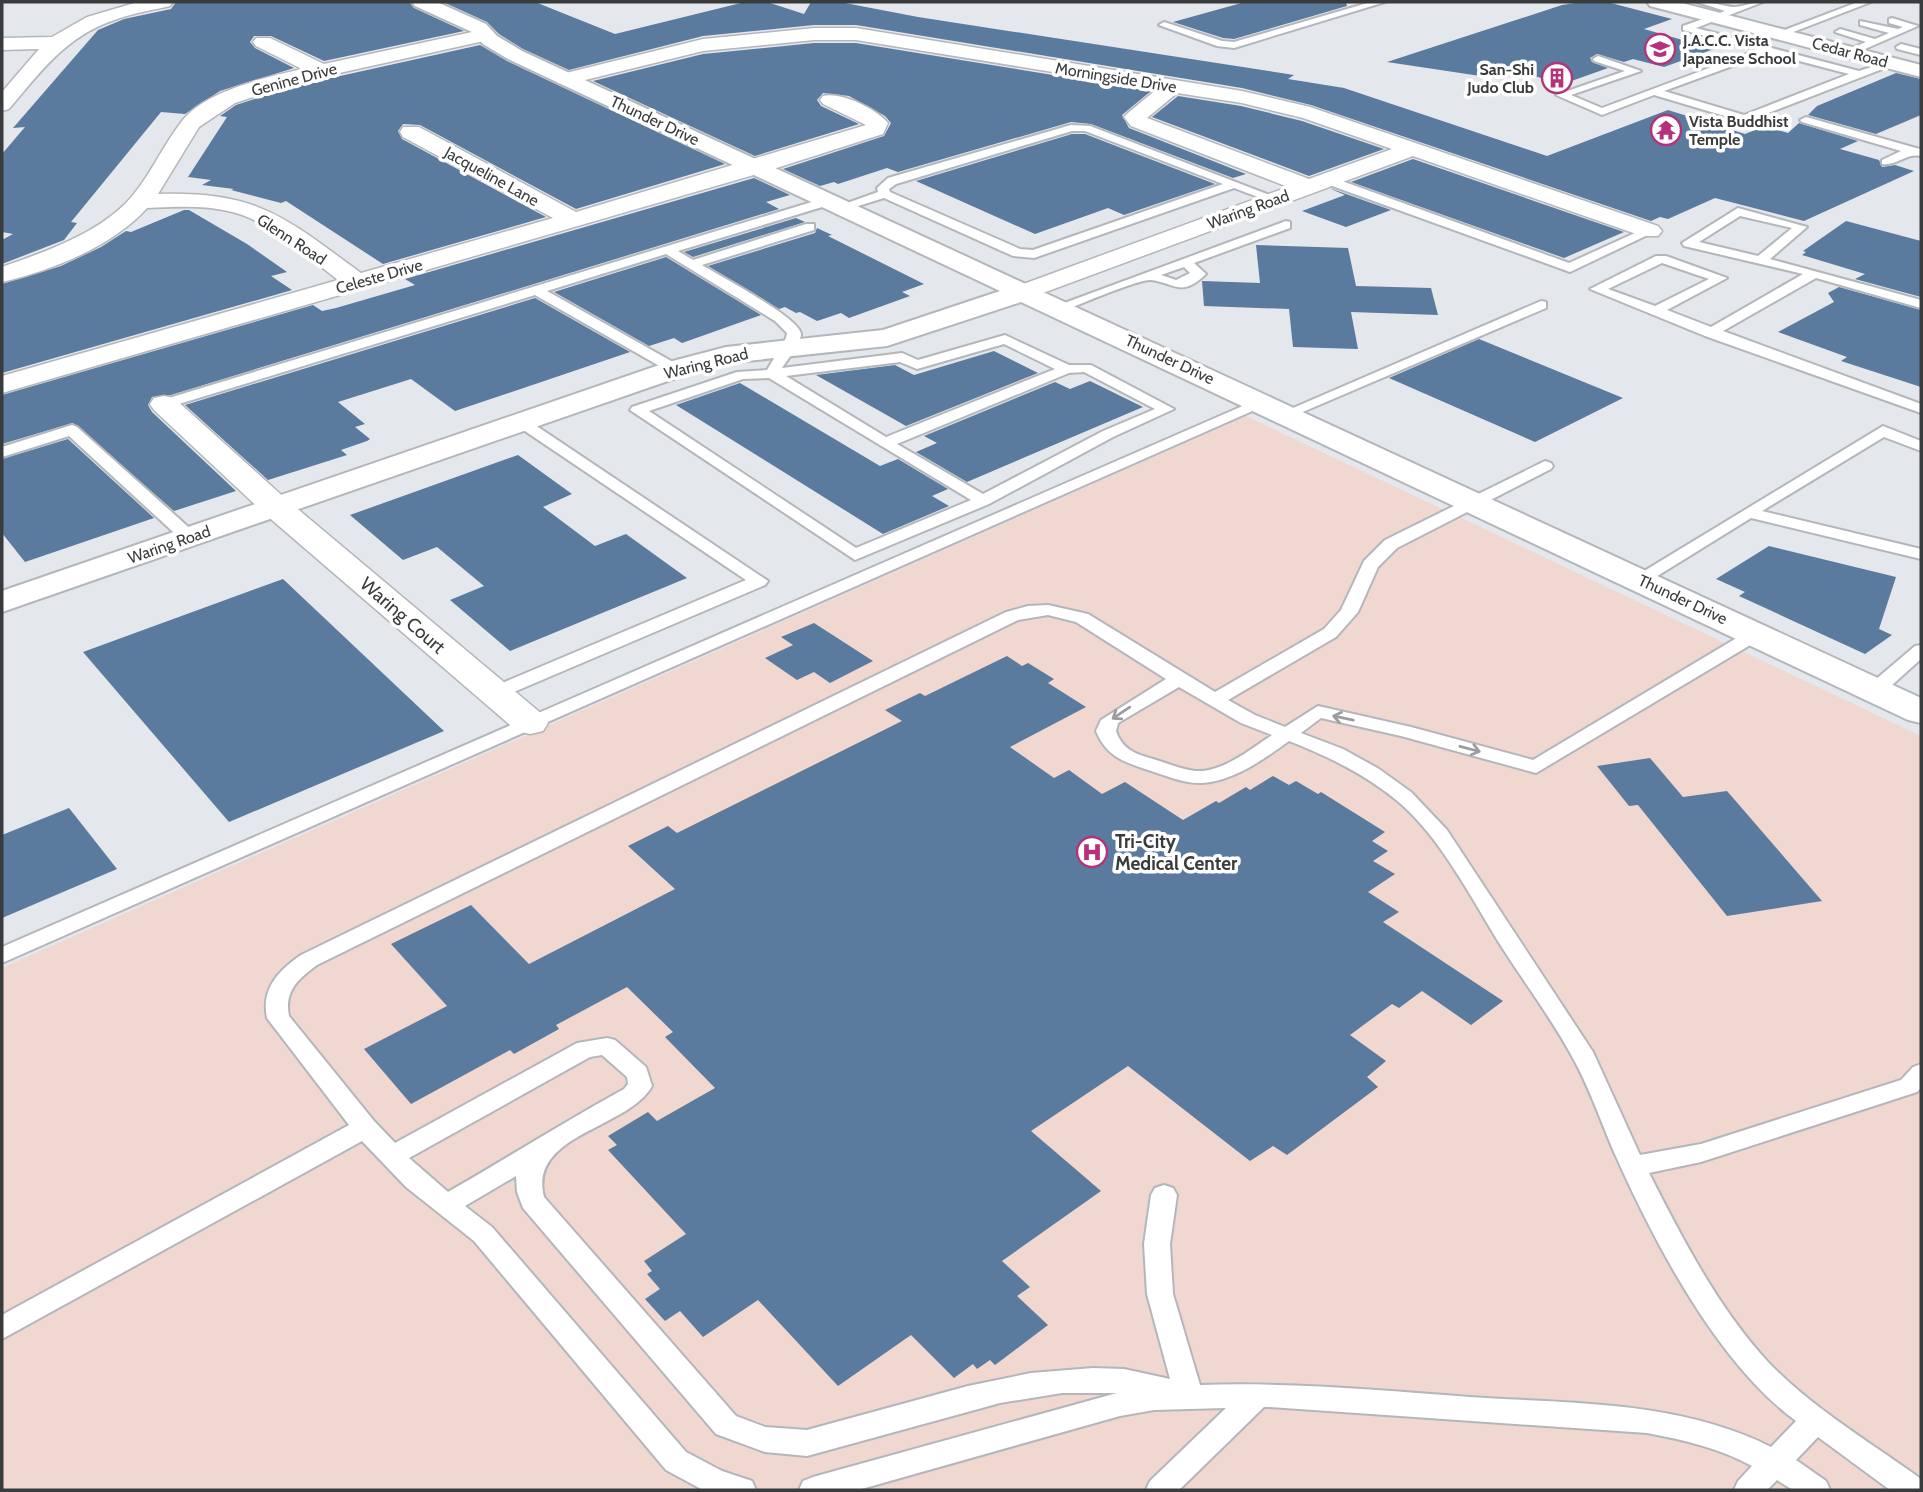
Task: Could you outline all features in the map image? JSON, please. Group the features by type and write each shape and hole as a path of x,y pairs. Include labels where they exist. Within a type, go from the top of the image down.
{"street":[{"path":"2,105 55,43 100,18 164,2"},
{"name":"Thunder Drive","path":"422,2 479,28 515,55 565,79 1473,500 1921,712"},
{"name":"Cedar Road","path":"1672,3 1725,14 1773,42 1897,55 1921,71"},
{"name":"Morningside Drive","path":"565,79 704,45 841,33 1242,97 1310,113 1650,231"},
{"name":"Genine Drive","path":"2,275 72,248 101,232 133,209 191,123 204,112 236,95 278,81 486,35"},
{"path":"263,42 322,71"},
{"path":"2,44 55,43"},
{"path":"1173,86 1140,111 1135,117 1138,122 1319,183"},
{"name":"Celeste Drive","path":"2,385 755,167 875,129 877,123 873,119 830,100"},
{"name":"Jacqueline Lane","path":"411,132 574,220"},
{"name":"Waring Road","path":"2,602 675,369 726,355 790,346 836,345 887,338 1024,292 1414,148"},
{"name":"Glenn Road","path":"139,201 173,199 232,205 270,220 357,282"},
{"name":"Waring Court","path":"164,404 276,507 530,723"}],"lane":[{"path":"1164,25 1222,44 1234,45 1380,2"},
{"path":"1702,2 1725,14"},
{"path":"1758,2 1686,28 1773,42 1858,74"},
{"path":"1598,59 1636,71 1561,95 1602,112 1867,2"},
{"path":"1851,52 1913,26 1892,21"},
{"path":"1863,23 1898,33"},
{"path":"1840,32 1876,42"},
{"path":"1653,91 1745,119 1858,74 1897,55 1921,52"},
{"path":"1806,120 1912,150"},
{"path":"885,194 883,188 892,181 1071,128 1086,128 1274,200"},
{"path":"1886,162 1912,150 1921,140"},
{"path":"1319,183 1570,268 1650,231"},
{"path":"164,404 668,250 835,204 885,194 1018,253 1034,254 1233,184"},
{"path":"1761,260 1801,227 1738,212 1688,243 1814,273 1921,304"},
{"path":"1058,307 1286,225"},
{"path":"692,264 810,227"},
{"path":"668,250 780,318 794,331 790,346 772,374"},
{"path":"1656,311 1720,278 1661,259 1597,289 1710,333 1921,409"},
{"path":"1149,275 1177,285 1199,274 1186,262"},
{"path":"1710,333 1814,273"},
{"path":"536,290 675,369"},
{"path":"2,956 530,723 1273,408 1541,305"},
{"path":"885,443 1067,369 1086,368 1167,409 1108,434 983,501 855,555 637,410 742,374 772,374 902,357 917,365 1005,339 1067,369"},
{"path":"772,374 983,501"},
{"path":"495,693 759,581 521,422"},
{"path":"2,452 72,430 189,537"},
{"path":"1640,579 1883,432 1921,446"},
{"path":"1215,700 1330,633 1349,612 1363,577 1379,554 1405,535 1545,467"},
{"path":"1749,513 1921,554"},
{"path":"741,1490 715,1482 676,1461 483,1234 446,1205 365,1128 278,1018 274,1004 278,988 291,972 309,960 1012,617 1028,611 1048,610 1082,618 1215,700 1259,724 1336,752 1373,773 1404,796 1440,835 1585,1058 1669,1237 1730,1337 1760,1372 1816,1420 1913,1490"},
{"path":"1180,679 1110,720 1106,731 1113,748 1129,758 1188,775 1205,777 1219,774 1318,712 1404,731 1536,767 1755,634"},
{"path":"1875,690 1921,650"},
{"path":"392,1156 585,1049 597,1045 607,1046 615,1050 639,1073 640,1086 632,1095 446,1205"},
{"path":"1634,1166 1714,1149 1909,1086 1921,1073"},
{"path":"2,1328 365,1128"},
{"path":"558,1139 541,1153 531,1168 527,1184 532,1201 715,1414 744,1435 774,1443 807,1443 1000,1390 1060,1380 1121,1380 1189,1395"},
{"path":"1164,1195 1157,1244 1160,1294 1189,1395"},
{"path":"813,1490 1120,1404 1189,1395 1258,1395 1647,1421 1709,1434 1756,1453 1816,1490"},
{"path":"1160,1490 1258,1395"},
{"path":"1748,1490 1816,1420"}],"shaded area":[{"name":"Tri-City Medical Center","path":"1246,416 1921,736 1921,1490 2,1490 2,968"}],"building":[{"path":"176,2 409,2 414,8 464,31 324,61 271,36 254,36 250,42 255,48 294,68 220,91 185,114 161,112 71,222 77,223 64,240 2,264 2,240 13,234 2,232 2,154 25,127 13,128 98,30 124,19 171,9"},
{"path":"443,2 535,2 615,34 745,2 767,2 804,14 811,2 845,3 918,17 1294,75 1288,79 1344,88 1547,156 1668,110 1745,134 1765,126 1788,133 1799,123 1858,141 1840,149 1879,160 1882,167 1895,165 1914,171 1804,221 1715,198 1668,219 1660,217 1651,221 1311,105 1242,88 856,25 814,25 703,36 569,70 523,49 499,34 487,22"},
{"path":"1245,2 1346,2 1347,6 1234,39 1173,22"},
{"path":"1607,2 1672,19 1644,29 1714,49 1664,67 1633,59 1624,62 1597,54 1590,58 1592,62 1608,68 1563,84 1498,66 1487,77 1387,62 1562,5"},
{"path":"814,43 856,43 1151,91 1122,115 1129,128 1246,174 1233,178 1091,124 1071,122 898,172 887,168 838,184 834,182 820,186 783,169 884,136 891,123 885,116 849,96 823,93 817,100 821,106 859,124 755,156 593,81 703,54"},
{"path":"480,45 507,61 725,164 576,209 420,125 403,124 398,131 402,139 546,217 383,264 286,201 281,203 231,190 234,189 202,185 211,180 188,177 227,117 220,116 236,105 295,86"},
{"path":"1896,73 1921,79 1921,115 1876,134 1808,115 1817,106"},
{"path":"1178,96 1241,106 1302,121 1384,149 1309,176 1152,117"},
{"path":"1072,134 1085,134 1215,184 1124,215 1108,208 1035,234 916,181"},
{"path":"1413,159 1624,232 1564,258 1351,182"},
{"path":"754,178 790,195 766,202 779,209 171,395 152,397 148,405 152,412 236,491 174,511 73,423 2,444 2,395 313,305 322,311 336,308 415,285 405,279"},
{"path":"1331,189 1391,210 1346,227 1302,211 1345,195"},
{"path":"189,210 247,244 287,272 271,276 292,290 2,373 2,284 61,266 101,247 126,231 131,232"},
{"path":"796,218 805,222 693,257 684,252"},
{"path":"1846,221 1921,241 1921,297 1855,279 1865,274 1802,255 1806,252 1803,251"},
{"path":"817,228 924,284 902,292 910,296 849,318 841,313 817,321 785,307 779,309 708,266 815,233"},
{"path":"1256,245 1348,248 1356,286 1431,288 1438,315 1351,312 1358,349 1293,347 1289,309 1204,306 1202,281 1260,283"},
{"path":"666,257 761,315 682,343 674,338 649,346 554,292"},
{"path":"1839,287 1921,310 1921,387 1841,361 1847,357 1778,332 1834,302 1828,293"},
{"path":"535,298 630,352 455,411 411,379 338,402 365,424 355,427 370,439 341,450 347,455 268,480 185,405"},
{"path":"1479,339 1623,398 1535,442 1389,378"},
{"path":"994,351 1038,373 906,426 816,375 895,365 914,375"},
{"path":"1090,381 1143,407 967,482 916,452 937,443 924,436 1055,382 1070,389"},
{"path":"740,383 880,466 898,459 948,489 932,496 949,506 883,534 676,405"},
{"path":"68,439 154,518 25,562 2,533 2,459"},
{"path":"518,455 572,494 543,507 595,546 626,534 687,578 510,651 450,600 484,586 437,547 403,560 350,515"},
{"path":"1769,546 1896,577 1879,629 1892,635 1865,654 1739,596 1745,592 1716,579"},
{"path":"283,579 444,731 229,822 83,652"},
{"path":"814,623 873,661 830,683 814,672 797,680 765,658 793,645 781,637"},
{"path":"1007,656 1022,666 1028,663 1054,679 1048,683 1086,707 1010,747 1054,778 1069,770 1102,794 1125,782 1183,820 1216,801 1219,803 1246,787 1250,790 1273,776 1289,785 1296,781 1318,794 1321,792 1385,832 1372,841 1388,851 1373,861 1395,874 1368,892 1399,912 1383,922 1503,1001 1471,1025 1422,991 1399,1008 1392,1004 1350,1035 1386,1061 1367,1077 1378,1087 1287,1155 1273,1146 1250,1161 1128,1066 1031,1131 1101,1191 1002,1261 1030,1287 1017,1296 1048,1325 995,1365 990,1360 977,1369 973,1364 954,1378 911,1335 838,1386 758,1300 703,1337 680,1311 665,1321 645,1299 660,1289 647,1274 652,1271 644,1261 686,1234 608,1150 617,1145 608,1136 648,1112 657,1121 715,1088 665,1037 673,1032 627,987 556,1025 559,1029 514,1054 510,1050 411,1104 364,1049 447,1006 391,944 471,905 529,964 675,889 628,846 668,826 677,833 902,721 885,710 920,693 925,696"},
{"path":"1650,758 1683,797 1727,791 1822,901 1727,916 1638,805 1629,806 1597,766"},
{"path":"69,808 117,869 2,918 2,835"}],"place":[{"name":"J.A.C.C. Vista Japanese School","path":"1660,49"},
{"name":"San-Shi Judo Club","path":"1557,78"},
{"name":"Vista Buddhist Temple","path":"1666,130"},
{"name":"Tri-City Medical Center","path":"1092,852"}]}
